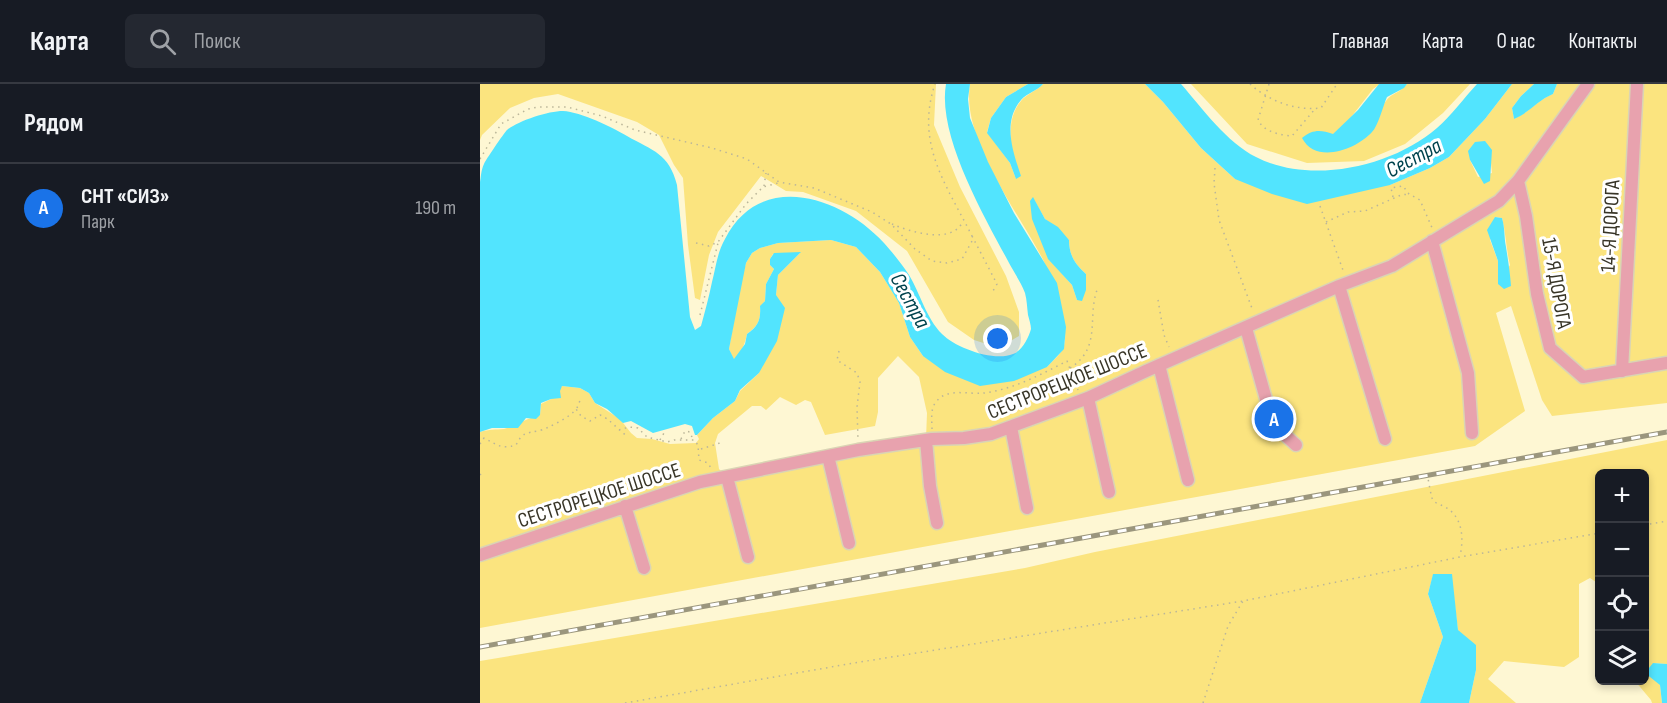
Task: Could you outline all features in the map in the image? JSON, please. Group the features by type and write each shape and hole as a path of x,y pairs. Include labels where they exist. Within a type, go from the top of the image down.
{"street":[{"name":"СЕСТРОРЕЦКОЕ ШОССЕ","path":"480,555 625,506 721,478 858,450 929,439 964,438 991,434 1085,400 1343,284 1392,266 1499,201 1518,181 1588,84"},
{"name":"14-Я ДОРОГА","path":"1622,371 1637,84"},
{"name":"15-Я ДОРОГА","path":"1518,181 1526,216 1537,294 1550,348 1583,378 1622,371"},
{"path":"1434,240 1468,374 1472,433"},
{"path":"1343,284 1385,439"},
{"path":"1251,326 1273,424 1296,445"},
{"path":"1622,371 1667,363"},
{"path":"1159,365 1188,480"},
{"path":"1085,400 1109,492"},
{"path":"1011,427 1027,508"},
{"path":"929,439 930,486 938,523"},
{"path":"828,456 849,543"},
{"path":"721,478 748,557"},
{"path":"625,506 644,568"}],"path":[{"path":"935,84 932,95 929,141 939,172 997,284 993,291"},
{"path":"1250,84 1266,96 1286,106 1300,109 1321,108 1337,84"},
{"path":"1269,84 1258,120 1260,125 1280,135 1292,136 1315,109"},
{"path":"480,159 501,124 538,107 567,107 602,116 635,129 747,159 779,182 814,188 872,212 891,224 907,230 946,235 961,226 964,219"},
{"path":"1215,168 1214,183 1219,220 1251,326"},
{"path":"764,187 766,173"},
{"path":"700,315 718,242 738,212 764,187 779,182"},
{"path":"1393,198 1391,188 1403,186 1409,194 1420,200 1434,240"},
{"path":"1326,222 1348,212 1365,212 1393,198 1409,194"},
{"path":"1320,206 1343,284"},
{"path":"891,224 915,249 932,261 947,263 962,259 972,241 972,236"},
{"path":"696,243 709,246 718,242"},
{"path":"1070,368 1078,363 1087,350 1094,324 1093,300 1097,290"},
{"path":"1158,300 1164,335 1174,359"},
{"path":"839,351 837,360 857,373 860,382 857,407 858,450"},
{"path":"929,439 933,410 936,402 942,397 955,392 965,394 1002,390 1067,361 1085,400"},
{"path":"480,444 484,438 500,447 507,448 516,445 521,435 529,431 537,431 567,417 576,409 581,398"},
{"path":"576,409 585,420 590,421 600,415 605,417 627,436"},
{"path":"618,430 629,427 638,428 647,437 667,442 694,441"},
{"path":"680,440 686,431 690,432 699,450 699,460 711,466 721,478"},
{"path":"660,440 664,433"},
{"path":"699,450 720,443"},
{"path":"1427,474 1432,498 1452,512 1461,529 1463,540 1460,557"},
{"path":"1649,524 1667,521"},
{"path":"625,703 842,664 1243,601 1460,557 1595,534"},
{"path":"1203,703 1228,626 1243,601"}],"shaded area":[{"path":"480,84 936,84 934,125 960,187 1006,276 1019,312 1019,336 999,348 974,340 948,322 907,251 856,211 803,192 786,191 761,176 718,232 709,255 700,300 695,298 683,178 659,135 637,122 558,94 534,98 510,108 482,135 480,140"},
{"path":"970,84 1028,84 1006,97 991,118 987,132 1010,163 1016,179 1011,138 1012,119 1015,109 1026,96 1043,84 1145,84 1201,148 1235,179 1390,185 1449,157 1485,119 1512,84 1534,84 1512,108 1514,119 1553,94 1557,84 1667,84 1667,403 1552,416 1542,400 1511,306 1496,313 1525,411 1475,446 480,628 480,432 504,429 540,415 541,404 551,399 562,386 580,388 589,393 595,403 620,419 637,438 670,444 696,443 699,439 697,435 713,418 735,401 740,391 759,373 776,295 778,275 800,253 773,254 770,265 774,269 766,284 765,301 760,307 759,319 747,334 734,360 729,349 740,285 746,263 752,253 760,248 778,243 831,240 856,247 880,272 899,303 910,337 923,356 1047,367 1057,357 1064,346 1065,328 1047,270 982,149 969,105","holes":["1470,160 1491,163 1492,173 1478,177","1033,198 1045,219 1069,240 1073,259 1086,274 1077,300 1072,285 1048,258","1495,217 1502,218 1510,265 1498,284 1498,261 1490,240","898,356 919,377 927,413 926,439 727,477 719,469 715,443 718,434 752,406 761,406 766,410 780,397 796,405 805,400 811,402 825,435 875,426 878,412 878,378"]},
{"path":"1191,84 1380,84 1373,89 1345,125 1318,151 1382,108 1391,96 1407,84 1470,84 1443,113 1405,144 1364,161 1307,163 1247,144"},
{"path":"1667,440 1667,664 1653,663 1660,685 1662,703 1652,703 1638,685 1649,685 1649,469 1595,469 1595,581 1590,578 1579,584 1579,657 1564,667 1504,661 1488,679 1516,703 1469,703 1476,670 1458,630 1451,574 1433,575 1428,594 1443,637 1420,703 480,703 480,661 1025,568 1095,552"}],"water":[{"name":"Сестра","path":"946,84 970,84 968,99 970,118 988,162 1014,213 1057,283 1066,327 1064,349 1047,367 1014,381 980,386 945,372 923,356 910,337 899,303 880,272 856,247 831,240 778,243 752,253 746,263 729,349 734,359 745,344 747,334 758,322 760,306 765,301 766,284 774,269 770,265 770,259 774,253 801,252 778,275 776,295 785,308 777,341 759,373 740,390 735,401 713,418 697,435 692,426 685,424 653,433 631,421 623,423 607,409 595,403 589,393 580,388 562,386 561,398 541,403 540,415 536,419 526,418 518,428 492,428 480,432 480,182 482,171 484,164 507,130 526,120 557,111 578,114 605,124 665,159 674,174 677,185 690,317 695,330 701,326 720,250 740,217 759,204 779,198 802,197 824,203 846,213 884,243 909,275 936,328 948,339 966,349 986,355 1005,356 1019,350 1031,329 1025,293 975,199 955,151 945,104"},
{"path":"1028,84 1043,84 1021,100 1012,118 1011,137 1021,176 1016,179 1010,163 987,133 991,118 1006,97"},
{"name":"Сестра","path":"1145,84 1181,84 1225,134 1256,157 1277,165 1301,170 1325,170 1350,168 1397,153 1419,142 1437,128 1477,84 1512,84 1485,119 1449,157 1390,185 1307,204 1272,194 1235,179 1201,148"},
{"path":"1379,84 1407,84 1387,97 1372,132 1357,144 1337,152 1317,151 1308,146 1302,138 1317,131 1333,134 1358,110"},
{"path":"1534,84 1557,84 1553,94 1514,119 1512,108"},
{"path":"1485,141 1492,150 1490,181 1484,184 1470,160 1468,151 1475,142"},
{"path":"1033,197 1045,219 1058,227 1069,240 1073,259 1086,274 1086,290 1082,301 1077,300 1072,285 1048,259 1032,219 1030,201"},
{"path":"1495,217 1502,218 1504,225 1510,271 1511,286 1504,289 1498,284 1498,261 1487,230"},
{"path":"1433,574 1452,574 1458,630 1476,645 1476,670 1469,703 1420,703 1443,637 1428,594"},
{"path":"1653,663 1667,664 1667,703 1662,703 1660,685 1649,676 1649,668"}],"railway":[{"path":"480,647 1667,432"}],"place":[{"name":"СНТ «СИЗ»","path":"1274,419"}]}
